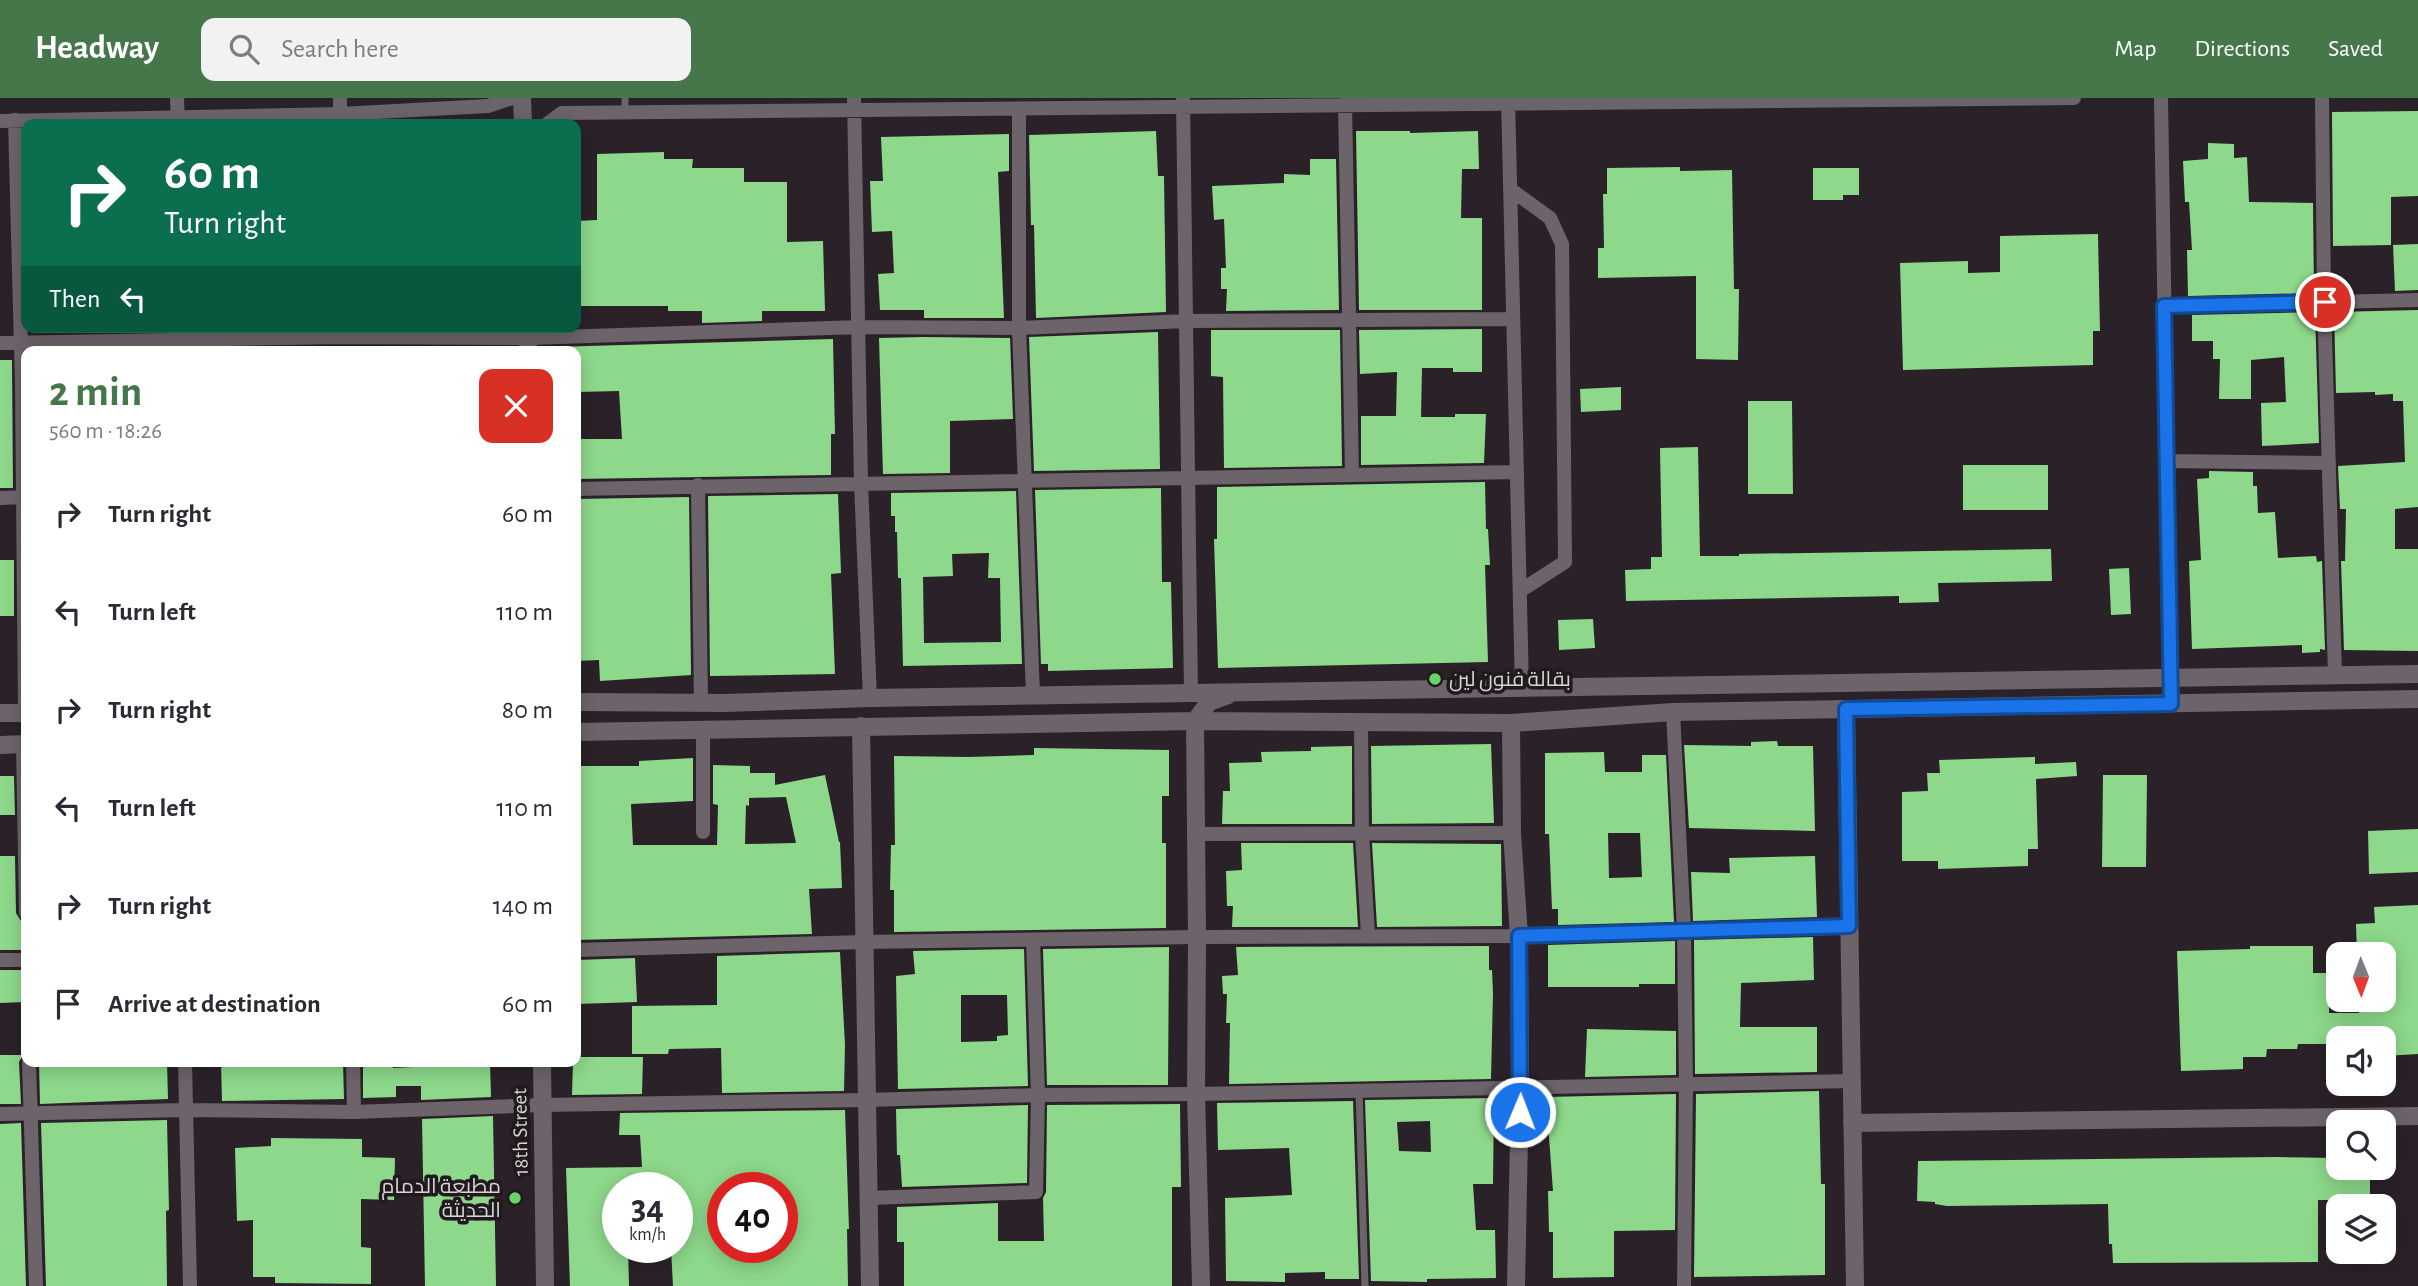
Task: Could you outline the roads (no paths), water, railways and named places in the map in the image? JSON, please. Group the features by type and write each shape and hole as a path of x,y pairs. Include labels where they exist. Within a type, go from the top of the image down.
{"street":[{"path":"177,98 178,119"},
{"path":"340,98 340,119 488,106 512,98"},
{"path":"522,98 523,119"},
{"path":"554,119 562,113 625,105 854,105 1019,110 1183,103 1345,101 2074,98"},
{"path":"2161,98 2171,704"},
{"path":"2322,98 2335,676"},
{"path":"1345,101 1352,475"},
{"path":"1508,101 1522,688"},
{"path":"1183,103 1191,693"},
{"path":"854,105 861,483 870,698"},
{"path":"1019,110 1019,328 1032,695"},
{"path":"7,120 21,356"},
{"path":"1510,189 1550,218 1562,244 1565,562 1520,591"},
{"path":"2164,306 2418,300"},
{"path":"0,343 184,339 528,339 860,327 1019,328 1187,321 1513,319"},
{"path":"2166,457 2329,458"},
{"path":"581,489 1517,472"},
{"path":"698,485 701,703"},
{"path":"0,498 21,497"},
{"path":"581,702 701,703 1032,695 2418,674"},
{"path":"1201,1286 1196,1094 1195,721 1209,702 1227,695 1253,692"},
{"path":"581,732 1195,721 1511,723 1674,712 2418,699"},
{"path":"1846,709 1855,1286"},
{"path":"1674,712 1684,930 1684,1286"},
{"path":"0,713 21,713"},
{"path":"1361,722 1368,935"},
{"path":"1511,723 1512,833 1519,936 1520,1087 1516,1286"},
{"path":"862,726 870,1286"},
{"path":"703,729 703,832"},
{"path":"0,745 21,744"},
{"path":"1196,834 1512,833"},
{"path":"581,950 1197,937 1519,936 1849,926"},
{"path":"868,1198 1036,1192 1038,1095 1033,940"},
{"path":"0,960 21,960"},
{"path":"29,1067 36,1286"},
{"path":"185,1067 190,1286"},
{"path":"353,1067 354,1112"},
{"name":"18th Street","path":"542,1067 545,1286"},
{"path":"0,1114 186,1110 354,1112 543,1105 1851,1081"},
{"path":"1852,1123 2418,1116"}],"lane":[{"path":"1359,1090 1365,1286"}],"place":[{"name":"بقالة فنون لين","path":"1435,679"},
{"name":"مطبعة الدمام الحديثة","path":"515,1198"}]}
